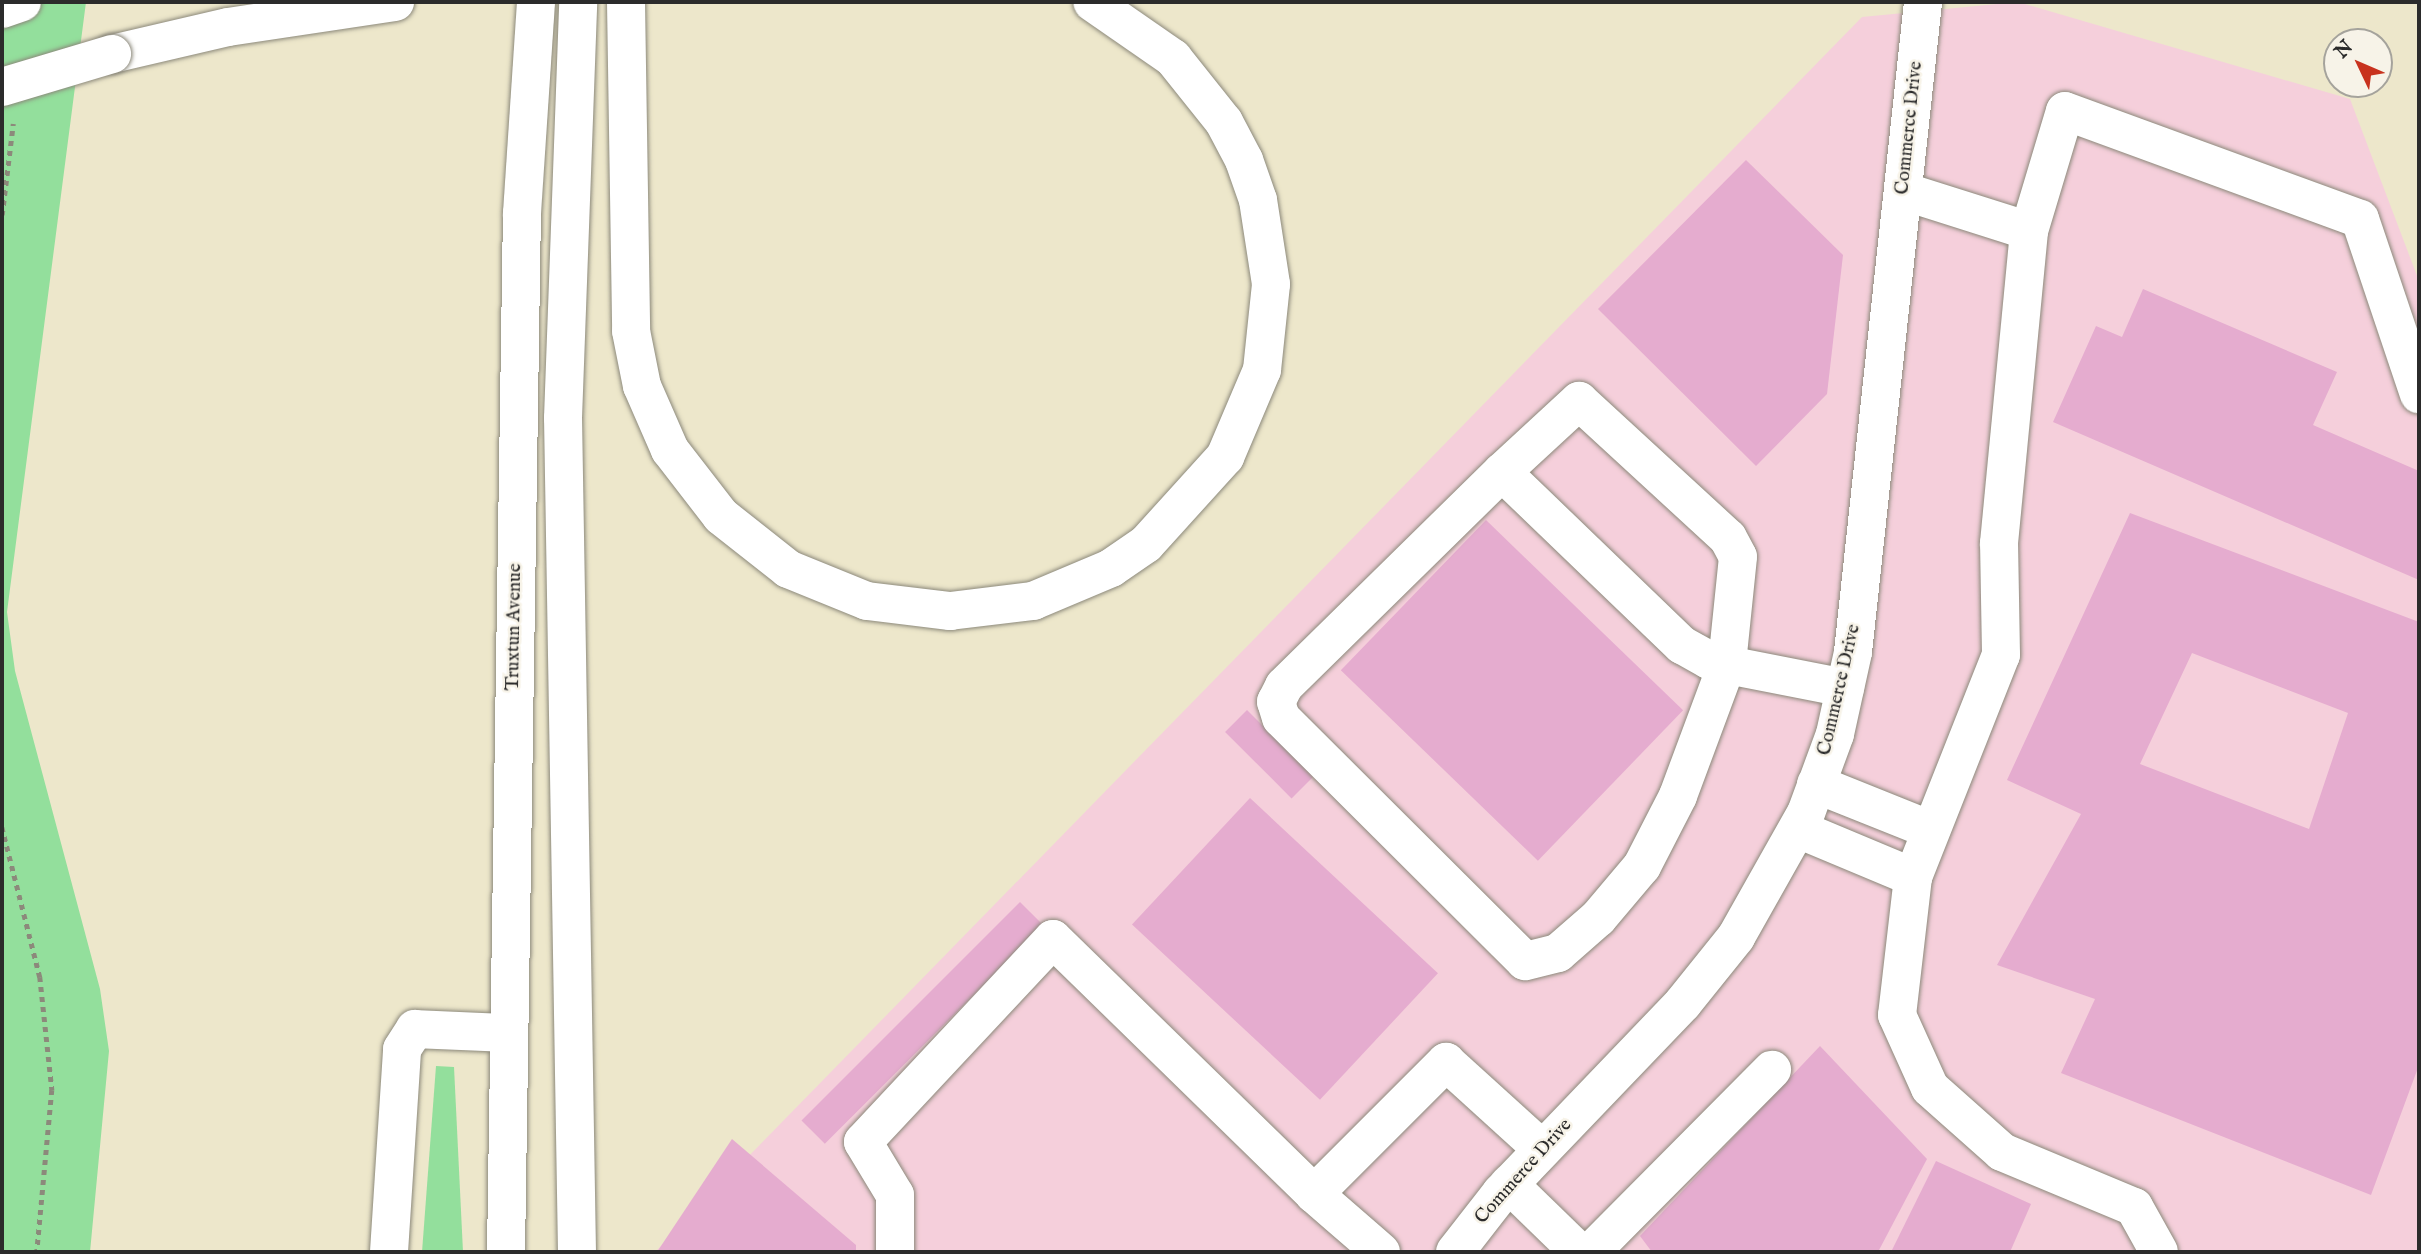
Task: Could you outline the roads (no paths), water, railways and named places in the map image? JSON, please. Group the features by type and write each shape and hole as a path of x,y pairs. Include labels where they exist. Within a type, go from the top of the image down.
{"main road":[{"path":"2,9 22,2"},
{"path":"2,87 112,54 251,23 396,2"},
{"name":"Truxtun Avenue","path":"506,1252 522,213 536,2"},
{"path":"577,1252 562,418 578,2"},
{"path":"626,2 631,331 642,386 670,450 721,516 788,569 867,601 950,611 1033,601 1102,573 1146,544 1225,457 1262,370 1270,263 1244,160 1224,122 1173,58 1093,2"},
{"name":"Commerce Drive","path":"1455,1252 1509,1184 1683,1003 1736,937 1798,829 1816,784 1845,688 1923,2"},
{"path":"2159,1252 2134,1207 2002,1152 1930,1088 1897,1014 1913,877 2001,655 1999,543 2029,231 2065,111 2360,219 2419,394"},
{"path":"1903,191 2029,231"},
{"path":"1571,401 1588,406 1736,547 1727,664 1678,796 1642,866 1598,918 1558,953 1534,961 1516,955 1281,718 1276,702 1284,686 1502,472 1571,401"},
{"path":"1502,472 1682,645 1727,664 1845,688"},
{"path":"1816,784 1931,830"},
{"path":"1798,829 1913,877"},
{"path":"895,1252 895,1195 863,1142 1053,940 1314,1194 1381,1252"},
{"path":"389,1252 402,1049 415,1029 508,1033 530,1069 532,1252"},
{"path":"1314,1194 1446,1062 1542,1149"},
{"path":"1591,1252 1772,1070"},
{"path":"1509,1184 1579,1252"}]}
